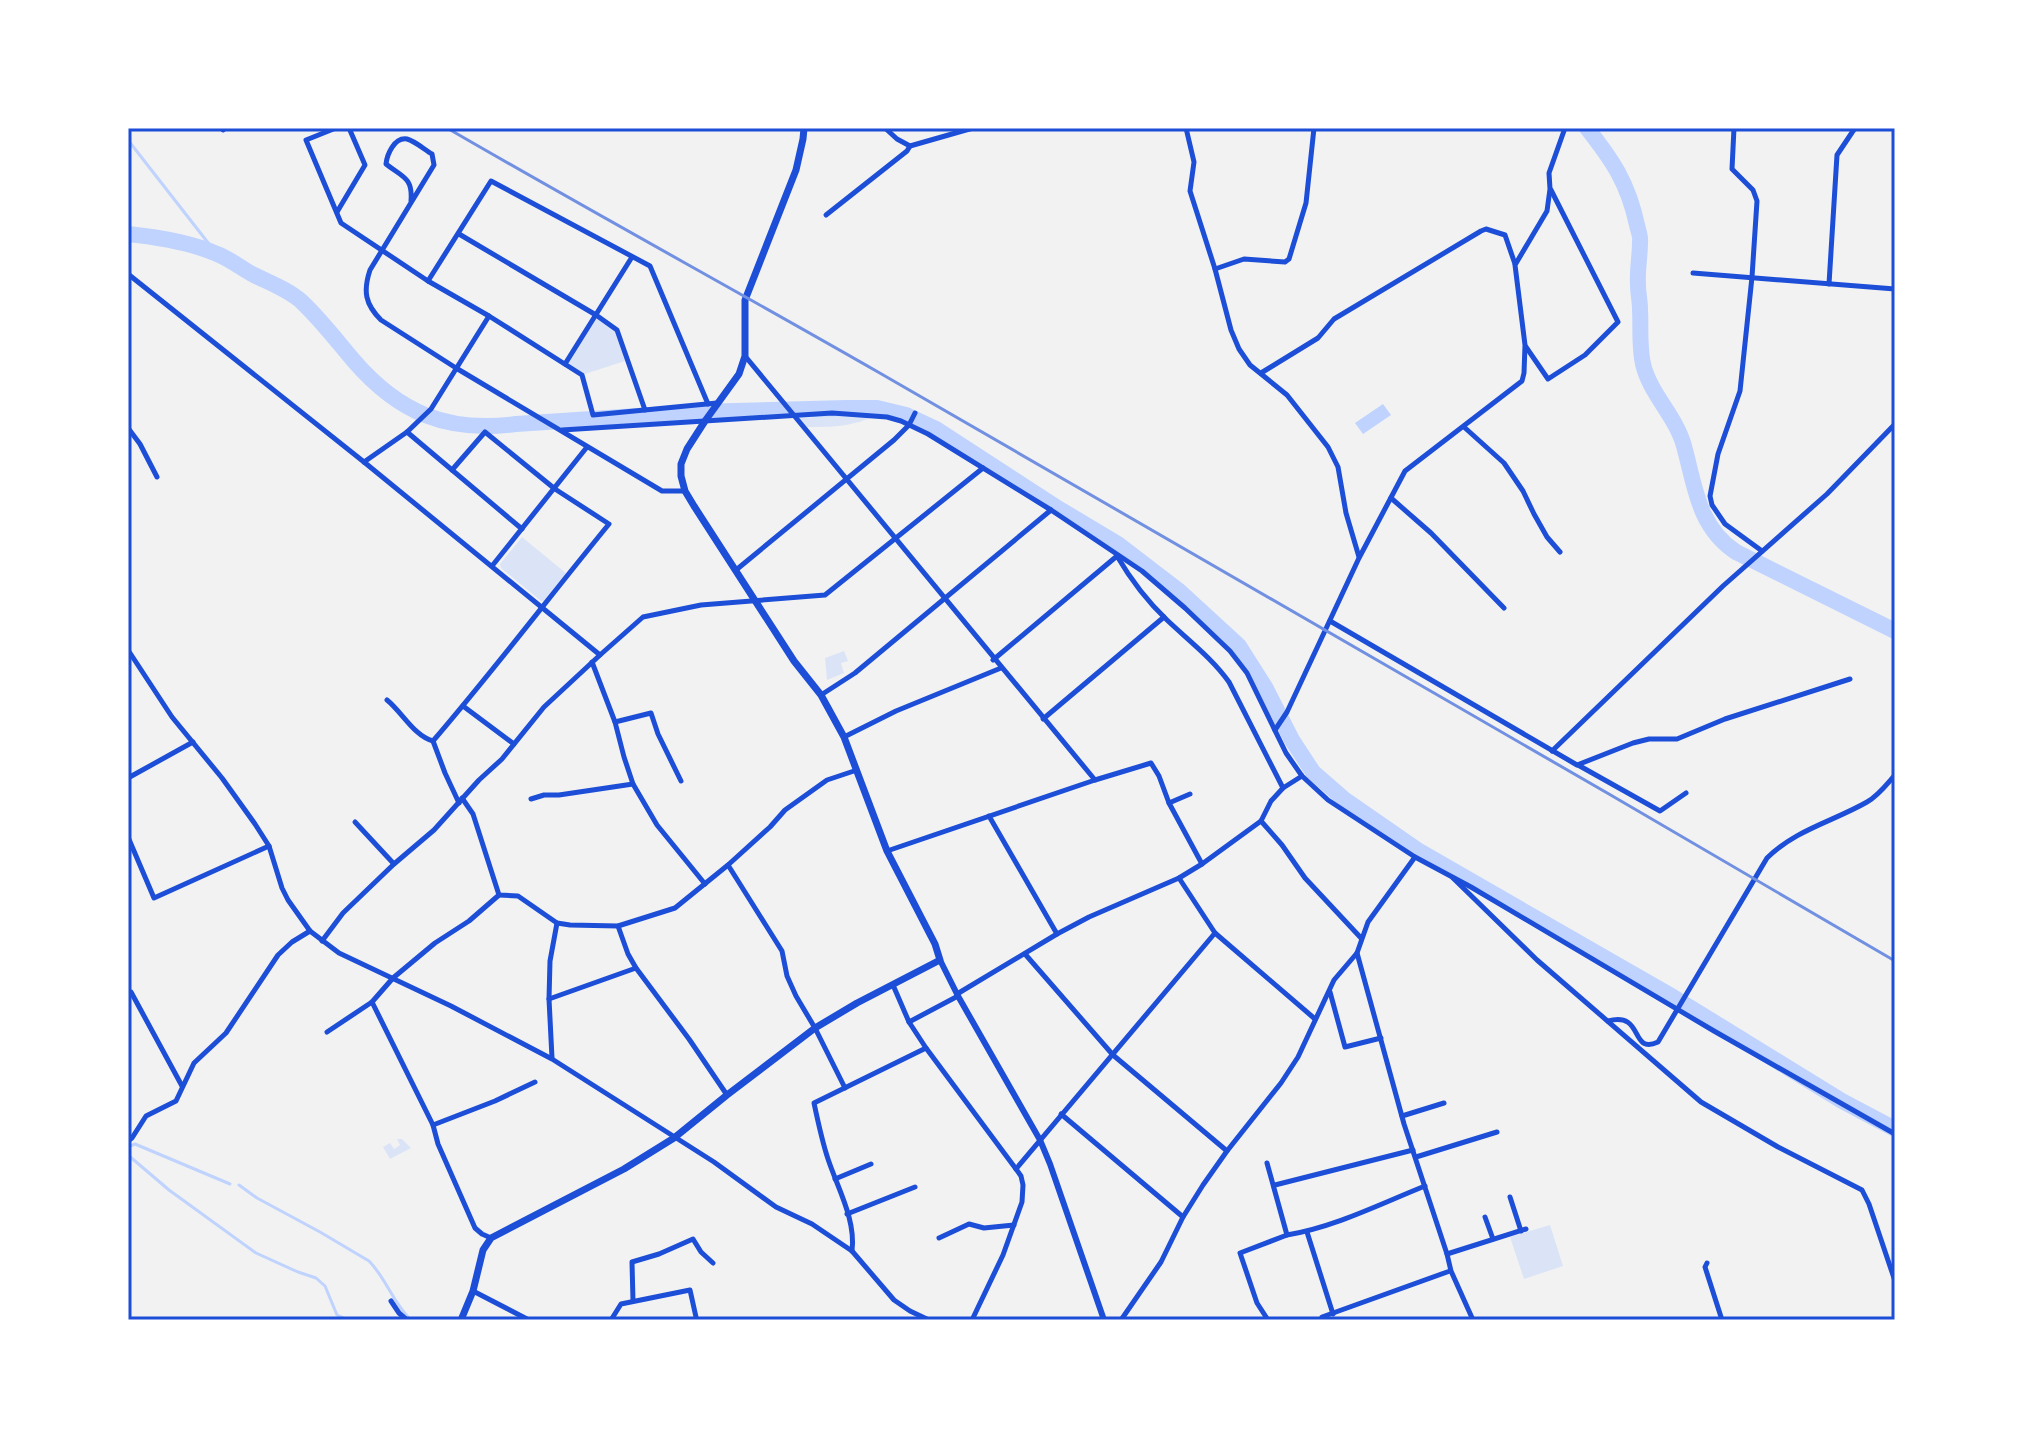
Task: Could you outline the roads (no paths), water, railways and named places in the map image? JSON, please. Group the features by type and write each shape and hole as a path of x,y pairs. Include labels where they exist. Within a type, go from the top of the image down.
{"main road":[{"path":"461,1320 473,1291 483,1250 491,1238 624,1169 674,1138 815,1028 940,960 935,944 887,851 844,737 821,695 794,661 685,491 681,476 681,464 687,449 739,374 745,356 745,300 796,170 804,128"}],"street":[{"path":"336,128 306,140 341,223 428,281 582,375 593,415 718,403"},
{"path":"337,213 365,165 349,128"},
{"path":"885,128 910,146"},
{"path":"826,215 910,146 973,128"},
{"path":"1186,128 1194,162 1190,191 1231,330 1250,365 1287,395 1334,457 1359,558"},
{"path":"1215,269 1244,259 1285,262 1289,259 1306,203 1314,128"},
{"path":"1515,265 1547,211 1549,173 1565,128"},
{"path":"1734,128 1732,169 1753,190 1757,201 1740,391 1718,454 1710,496 1712,505 1725,524 1760,552"},
{"path":"1829,284 1837,155 1855,128"},
{"path":"411,201 412,191 407,178 386,164 396,142 407,139 432,154 434,165 370,270 365,284 371,310 381,320 456,368 662,491 685,491"},
{"path":"428,281 491,181 650,266 708,404"},
{"path":"1525,345 1548,379 1585,355 1618,322 1550,189"},
{"path":"1261,373 1318,338 1334,319 1481,231 1486,229 1505,235 1515,265 1525,345 1522,381 1405,471 1275,731"},
{"path":"459,234 617,330 645,410"},
{"path":"565,364 632,257"},
{"path":"1693,273 1895,289"},
{"path":"128,274 600,655"},
{"path":"364,462 407,432 429,411 489,316"},
{"path":"745,356 1095,780"},
{"path":"562,430 832,413 887,417 910,424 1051,510 1153,580 1230,651 1247,673 1286,753 1302,776 1328,800 1414,856 1895,1134"},
{"path":"735,571 910,424 915,413"},
{"path":"1552,751 1723,586 1827,494 1895,424"},
{"path":"1464,427 1504,463 1547,537 1560,552"},
{"path":"128,428 157,477"},
{"path":"407,432 522,529"},
{"path":"433,741 609,524 555,489 485,432 452,470"},
{"path":"492,566 587,447"},
{"path":"322,941 343,913 434,830 502,759 544,707 643,617 701,605 825,595 983,468"},
{"path":"1391,498 1431,533 1504,608"},
{"path":"821,695 855,673 1051,510"},
{"path":"1117,556 1131,580 1164,617 1219,668 1283,788"},
{"path":"993,660 1117,556"},
{"path":"1043,719 1164,617"},
{"path":"1330,621 1660,811 1686,793"},
{"path":"128,650 172,717 231,789 269,846 282,888 310,931 339,953 451,1006 552,1059 714,1162 776,1207 812,1224 852,1251 894,1300 926,1319"},
{"path":"592,662 615,722 633,784 657,825 705,884"},
{"path":"844,737 896,711 1001,668"},
{"path":"1577,765 1633,743 1649,739 1677,739 1725,719 1850,679"},
{"path":"387,700 426,740 433,741"},
{"path":"463,706 514,744"},
{"path":"615,722 651,713 681,781"},
{"path":"433,741 445,773 473,814 499,895"},
{"path":"128,778 193,742"},
{"path":"887,851 1151,763 1202,864"},
{"path":"327,1032 372,1002 393,978 499,895 518,896 557,923 598,927 618,926 675,908 728,865 785,810 827,780 857,770"},
{"path":"1608,1021 1627,1020 1643,1044 1650,1046 1658,1042 1759,869 1778,847 1870,800 1895,775"},
{"path":"909,1022 1057,934 1179,878 1202,864 1261,821 1271,801 1283,788 1302,776"},
{"path":"531,799 633,784"},
{"path":"1169,803 1190,794"},
{"path":"989,816 1057,934"},
{"path":"1261,821 1305,878 1361,938"},
{"path":"355,822 394,864"},
{"path":"128,837 154,898 269,846"},
{"path":"1121,1320 1161,1262 1183,1217 1227,1151 1298,1057 1334,980 1357,953 1368,922 1414,856"},
{"path":"728,865 782,951 791,986 845,1088"},
{"path":"1179,878 1215,933 1315,1019"},
{"path":"1453,878 1537,960 1701,1102 1778,1147 1862,1190 1895,1281"},
{"path":"552,1059 550,961 557,923"},
{"path":"618,926 636,968 727,1095"},
{"path":"128,1141 146,1116 176,1101 194,1063 226,1033 278,955 310,931"},
{"path":"1016,1169 1215,933"},
{"path":"1357,953 1414,1154 1451,1271 1473,1320"},
{"path":"1025,954 1113,1055 1227,1151"},
{"path":"940,960 1040,1140 1104,1320"},
{"path":"549,999 636,968"},
{"path":"893,985 909,1022 926,1048 1021,1176 1023,1194 1014,1225 972,1320"},
{"path":"1329,990 1345,1047 1381,1038"},
{"path":"131,992 182,1087"},
{"path":"372,1002 433,1125 438,1144 475,1228 491,1238"},
{"path":"852,1251 854,1237 814,1103 926,1048"},
{"path":"433,1125 535,1082"},
{"path":"1402,1116 1444,1103"},
{"path":"1061,1114 1183,1217"},
{"path":"1275,1185 1497,1132"},
{"path":"1267,1163 1287,1235"},
{"path":"835,1179 871,1164"},
{"path":"1268,1320 1257,1303 1240,1253 1287,1235 1332,1224 1425,1186"},
{"path":"847,1214 915,1187"},
{"path":"1447,1254 1524,1230 1510,1197"},
{"path":"1485,1217 1493,1239"},
{"path":"939,1238 969,1224 984,1228 1014,1225"},
{"path":"1307,1232 1333,1314"},
{"path":"633,1301 632,1262 693,1239 713,1263"},
{"path":"1707,1263 1707,1276 1722,1320"},
{"path":"1323,1320 1322,1317 1451,1271"},
{"path":"611,1320 621,1304 690,1290 696,1317"},
{"path":"473,1291 529,1320"},
{"path":"391,1301 407,1320"}],"water":[{"path":"1383,404 1391,415 1363,434 1355,423"}],"waterway":[{"path":"1587,128 1605,151 1629,197 1640,238 1638,280 1643,364 1651,385 1680,435 1695,491 1713,531 1736,552 1895,631"},
{"path":"128,140 216,253"},
{"path":"128,234 207,250 285,290 309,309 354,361 389,394 407,406 446,422 491,426 698,412 877,408 906,415 936,429 1118,544 1178,590 1239,646 1313,772 1344,799 1419,851 1673,997 1842,1101 1895,1129"},
{"path":"128,1147 135,1144 230,1184"},
{"path":"128,1155 169,1190 256,1253 316,1278 325,1286 337,1315 348,1320"},
{"path":"239,1185 369,1261 411,1320"}],"railway":[{"path":"447,128 1005,445 1895,961"}]}
